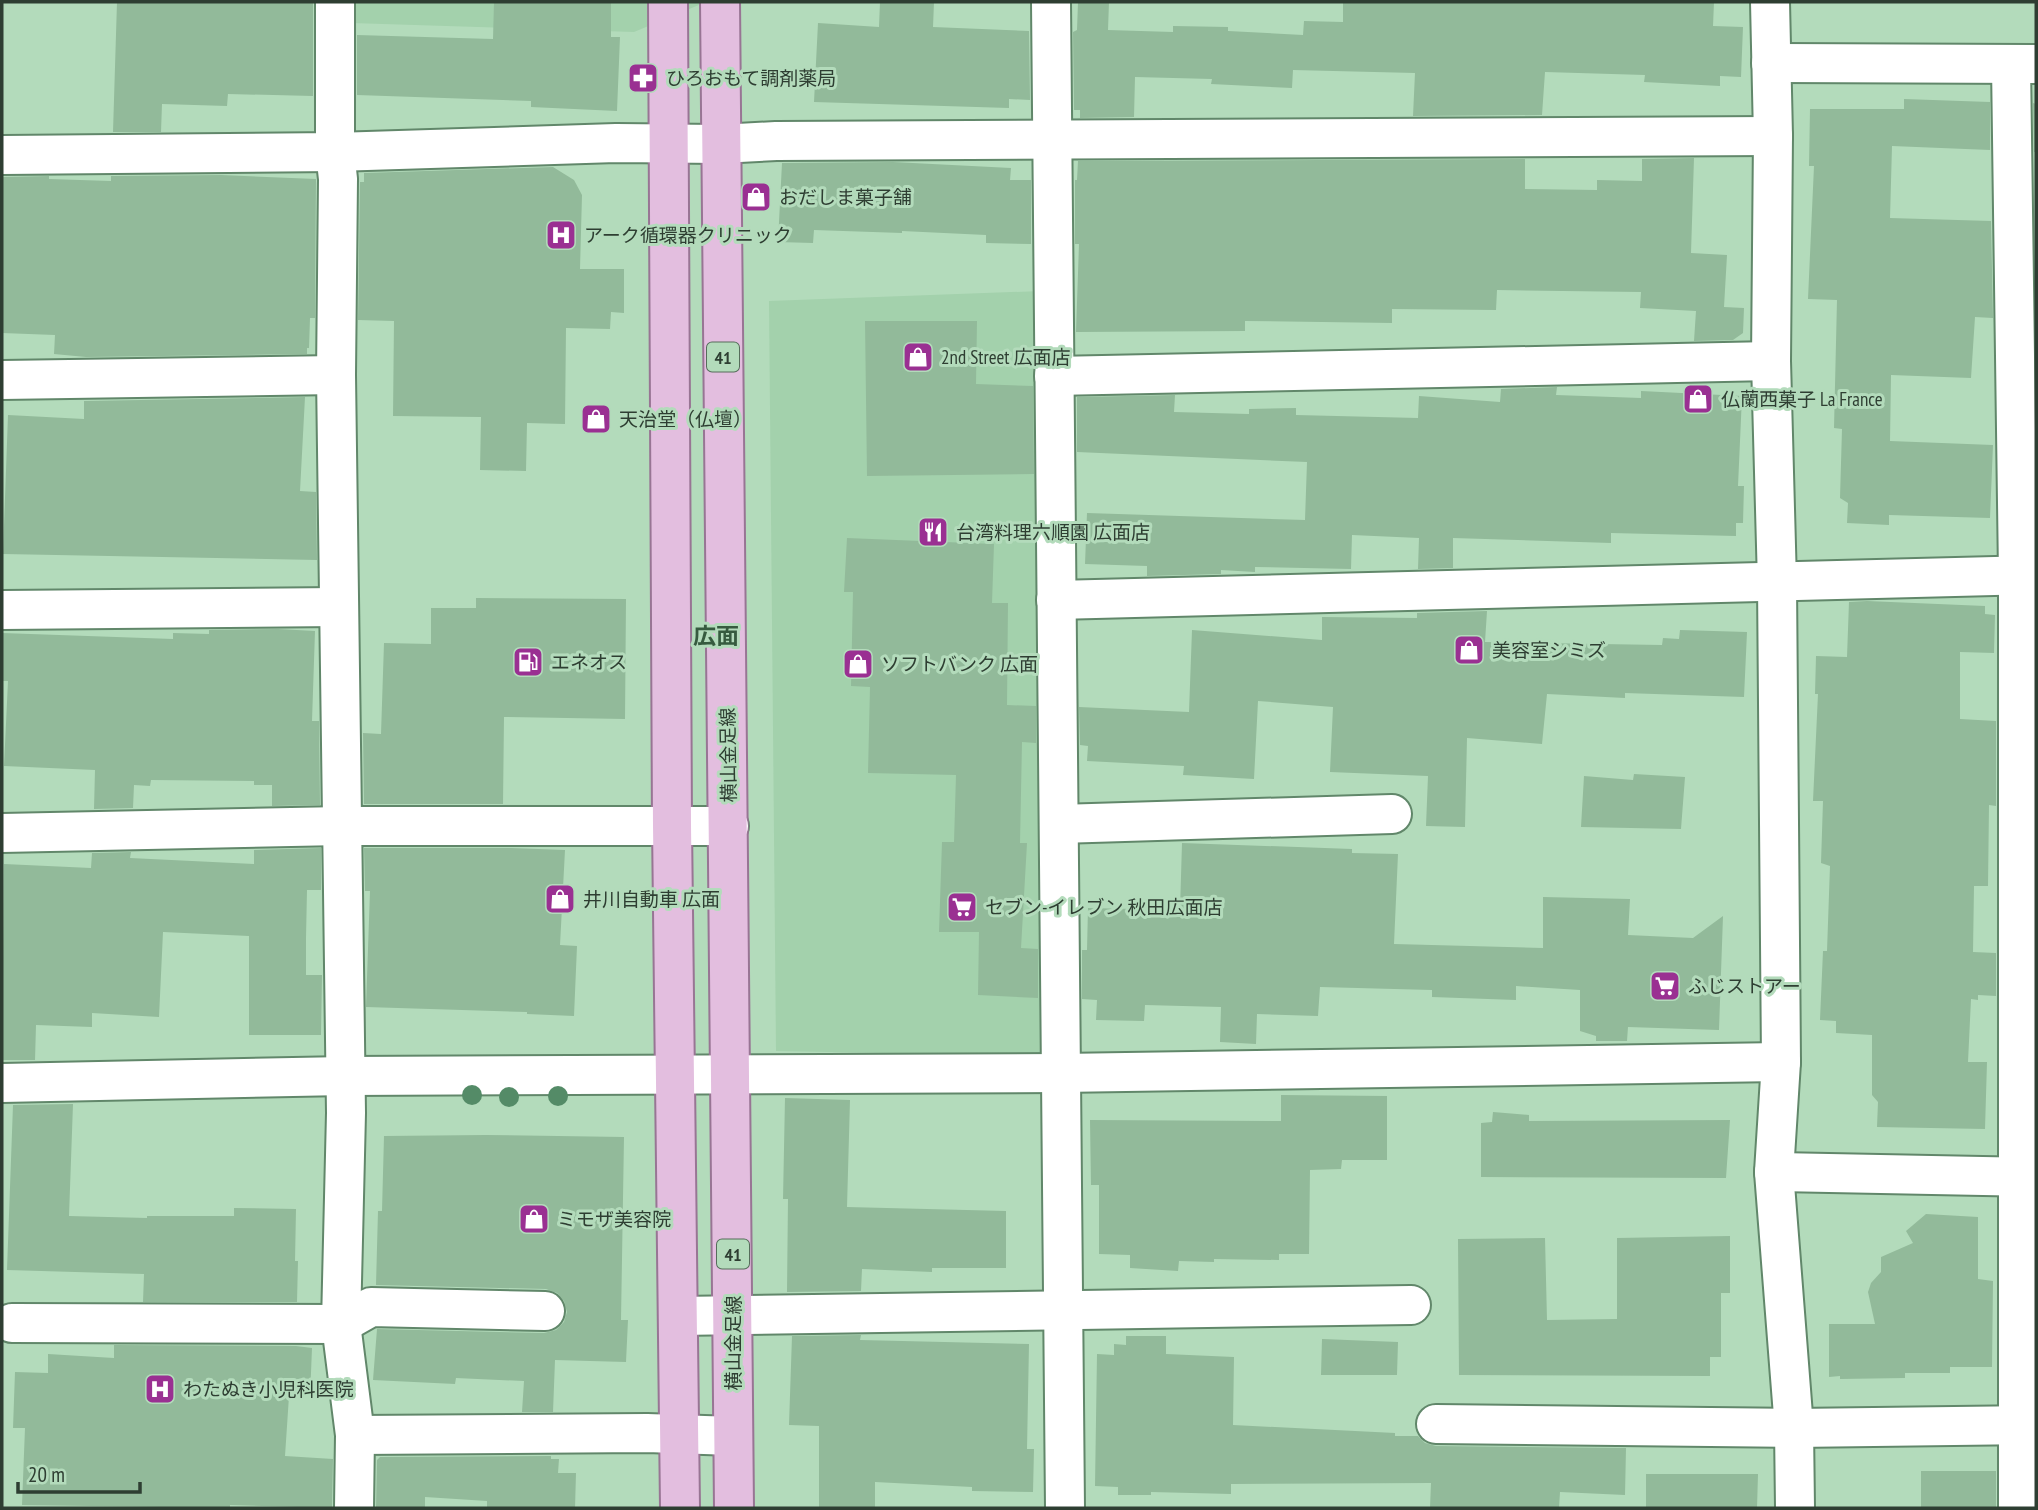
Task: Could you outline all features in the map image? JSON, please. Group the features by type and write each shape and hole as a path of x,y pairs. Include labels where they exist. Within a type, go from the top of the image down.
{"main road":[{"path":"667,2 671,825 680,1508"},
{"name":"横山金足線","path":"720,2 734,1508"}],"street":[{"path":"335,2 335,152 338,178 336,375 345,1076 341,1324 355,1435 354,1508"},
{"path":"1051,2 1065,1508"},
{"path":"1770,2 1781,1062 1774,1172 1794,1428 1795,1508"},
{"path":"1771,63 2024,64 2027,1425 2018,1508"},
{"path":"2,155 335,152 616,143 1773,136"},
{"path":"1055,376 1772,361"},
{"path":"2,380 336,375"},
{"path":"1056,600 2027,575"},
{"path":"2,610 339,607"},
{"path":"1059,824 1392,814"},
{"path":"2,833 341,826 729,826"},
{"path":"2,1083 345,1076 1061,1073 1781,1062"},
{"path":"1774,1172 2028,1177"},
{"path":"678,1316 1411,1305"},
{"path":"12,1323 341,1324 371,1307 545,1311"},
{"path":"1436,1424 1794,1428 2027,1425"},
{"path":"355,1435 733,1436"}],"shaded area":[{"path":"351,2 706,2 634,32 351,23"},
{"path":"1041,291 1050,1056 776,1051 769,301"}],"building":[{"path":"117,2 313,2 313,96 228,94 227,106 162,104 161,132 113,132"},
{"path":"494,2 611,2 611,37 620,37 617,111 531,107 531,101 357,95 357,35 493,39"},
{"path":"880,2 934,2 933,27 1029,31 1030,100 1009,99 1009,108 814,102 818,23 879,27"},
{"path":"1078,2 1109,2 1108,30 1173,32 1173,26 1228,27 1228,31 1303,35 1304,21 1343,22 1343,2 1714,2 1713,26 1743,27 1741,77 1720,76 1720,86 1644,82 1645,75 1545,72 1542,115 1413,116 1415,73 1293,70 1292,88 1211,84 1212,79 1135,77 1134,117 1080,118 1080,110 1074,110 1073,32 1077,30"},
{"path":"1904,99 1990,102 1990,150 1892,146 1890,218 1991,221 1993,318 1975,317 1971,378 1891,375 1890,441 1993,445 1990,518 1889,515 1889,525 1847,523 1848,503 1840,498 1842,429 1834,428 1837,300 1808,299 1814,166 1809,166 1810,109 1904,109"},
{"path":"2033,103 2036,104 2036,152 2034,152"},
{"path":"1694,158 1691,253 1727,255 1724,307 1744,308 1743,333 1733,340 1694,341 1696,311 1640,308 1641,292 1497,290 1496,310 1392,309 1392,323 1245,321 1245,331 1076,332 1079,244 1075,244 1075,180 1078,161 1525,159 1525,189 1597,190 1597,180 1642,181 1642,159"},
{"path":"893,162 1011,168 1010,180 1031,180 1031,244 986,243 986,235 814,230 813,243 778,242 782,163"},
{"path":"553,167 574,180 582,195 580,269 624,269 624,313 611,312 610,329 566,328 565,424 527,423 526,471 480,470 481,417 393,416 394,321 358,320 360,182 364,182 364,173"},
{"path":"221,175 316,179 315,318 310,318 307,354 86,357 54,354 55,335 2,333 2,177 49,176 49,179 111,181 111,176"},
{"path":"865,321 977,321 976,384 1033,386 1034,474 867,476"},
{"path":"1557,387 1556,395 1641,398 1641,391 1742,396 1738,486 1744,486 1743,523 1736,523 1736,536 1611,533 1611,543 1453,538 1453,568 1418,569 1419,538 1352,535 1351,569 1255,567 1255,572 1221,570 1221,574 1147,576 1147,566 1085,564 1087,513 1305,520 1307,462 1077,452 1077,397 1175,395 1174,412 1249,414 1249,409 1296,408 1296,415 1418,418 1419,396 1500,402 1501,389"},
{"path":"305,397 300,491 316,492 317,560 3,554 8,415 84,419 84,401"},
{"path":"847,538 994,544 992,603 1008,603 1007,705 1036,706 1036,743 1022,742 1020,843 1027,843 1021,948 1038,949 1038,998 978,995 979,932 939,932 942,842 954,842 956,775 868,773 870,687 851,686 853,592 844,592"},
{"name":"エネオス","path":"476,598 626,599 625,719 504,717 503,804 364,804 363,733 381,734 384,643 431,644 431,608 476,608"},
{"path":"1849,602 1985,606 1985,614 1995,615 1994,653 1960,652 1960,719 1996,721 1996,806 1989,805 1988,886 1974,886 1973,952 1996,953 1996,996 1978,995 1978,1000 1971,999 1968,1062 1987,1062 1985,1129 1877,1127 1878,1102 1872,1095 1872,1035 1836,1033 1836,1021 1820,1020 1823,951 1827,951 1830,866 1821,863 1823,801 1813,801 1818,694 1815,694 1816,656 1847,657"},
{"path":"1487,611 1485,642 1662,645 1663,638 1679,639 1680,630 1747,632 1744,697 1625,693 1625,698 1547,694 1542,744 1467,738 1465,827 1426,826 1428,776 1330,772 1333,707 1258,701 1254,779 1183,775 1184,766 1087,761 1088,746 1080,745 1079,707 1189,712 1192,630 1322,640 1322,617 1417,618 1417,613"},
{"path":"209,630 315,631 312,721 319,721 320,805 272,806 272,785 254,785 254,781 151,780 150,786 134,785 133,808 94,809 95,770 4,766 8,681 2,681 2,633 173,639 173,633 209,634"},
{"path":"1634,774 1685,777 1681,829 1581,827 1584,776 1633,780"},
{"path":"1182,843 1352,849 1352,853 1398,854 1394,944 1543,948 1543,897 1630,899 1628,935 1693,938 1723,916 1719,1030 1628,1027 1627,1041 1596,1041 1596,1036 1580,1031 1580,990 1516,986 1516,1000 1432,997 1432,990 1320,987 1318,1016 1257,1014 1256,1044 1220,1042 1221,1007 1145,1005 1144,1021 1096,1020 1097,1000 1082,999 1082,950 1087,950 1088,908 1180,910"},
{"path":"321,848 321,890 307,890 306,975 322,975 321,1035 249,1035 249,936 163,932 159,1017 92,1013 92,1027 36,1025 35,1060 2,1060 4,864 91,868 92,853 131,852 130,858 254,864 254,850"},
{"path":"364,848 565,850 560,945 577,946 574,1016 366,1007 370,891 365,891"},
{"path":"1281,1095 1387,1096 1387,1160 1342,1160 1341,1169 1310,1170 1309,1254 1279,1254 1279,1260 1179,1261 1178,1271 1130,1268 1130,1255 1099,1254 1099,1185 1091,1185 1090,1120 1281,1121"},
{"path":"785,1098 850,1100 847,1207 1006,1211 1006,1268 932,1268 932,1272 862,1269 861,1291 787,1292 788,1199 783,1199"},
{"path":"73,1104 69,1216 234,1216 234,1208 296,1209 297,1302 143,1302 144,1274 7,1270 13,1105"},
{"path":"1493,1112 1529,1115 1529,1121 1730,1120 1726,1178 1481,1177 1481,1123 1492,1122"},
{"path":"384,1136 624,1137 621,1320 628,1320 626,1362 555,1360 553,1412 522,1412 524,1381 456,1378 455,1384 373,1380 377,1329 544,1333 556,1330 564,1322 567,1312 564,1301 557,1293 546,1289 376,1285"},
{"path":"1926,1214 1978,1217 1978,1279 1993,1281 1992,1367 1950,1367 1950,1373 1905,1373 1905,1378 1829,1377 1829,1324 1875,1324 1868,1292 1871,1283 1881,1272 1881,1257 1913,1243 1906,1231"},
{"path":"1730,1236 1730,1293 1721,1293 1721,1357 1710,1357 1710,1376 1459,1375 1458,1239 1545,1238 1547,1320 1617,1319 1617,1238"},
{"path":"861,1335 860,1340 1029,1344 1027,1449 1034,1449 1033,1492 972,1491 972,1487 875,1482 875,1508 819,1508 819,1426 789,1425 792,1336"},
{"path":"1126,1336 1166,1336 1166,1354 1234,1357 1233,1425 1395,1433 1395,1436 1418,1436 1425,1443 1436,1446 1626,1448 1625,1495 1560,1492 1559,1508 1430,1508 1431,1483 1231,1484 1231,1494 1151,1492 1151,1495 1118,1495 1118,1487 1095,1486 1097,1354 1114,1355 1114,1344 1126,1345"},
{"path":"1322,1339 1398,1342 1397,1375 1321,1375"},
{"path":"114,1345 312,1348 310,1397 289,1396 285,1456 333,1459 332,1508 22,1505 25,1428 13,1428 15,1372 48,1373 48,1354 114,1358"},
{"path":"551,1456 551,1459 559,1459 558,1473 576,1473 575,1508 487,1508 487,1501 425,1497 425,1508 376,1508 377,1460 380,1457"},
{"path":"1921,1471 1996,1471 1996,1508 1921,1508"},
{"path":"1646,1474 1758,1474 1757,1508 1646,1508"}],"place":[{"name":"ひろおもて調剤薬局","path":"643,78"},
{"name":"おだしま菓子舗","path":"756,197"},
{"name":"アーク循環器クリニック","path":"561,235"},
{"name":"2nd Street 広面店","path":"918,357"},
{"name":"仏蘭西菓子 La France","path":"1698,399"},
{"name":"天治堂（仏壇）","path":"596,419"},
{"name":"台湾料理六順園 広面店","path":"933,532"},
{"name":"美容室シミズ","path":"1469,650"},
{"name":"エネオス","path":"528,662"},
{"name":"ソフトバンク 広面","path":"858,664"},
{"name":"井川自動車 広面","path":"560,899"},
{"name":"セブン-イレブン 秋田広面店","path":"962,907"},
{"name":"ふじストアー","path":"1665,986"},
{"name":"ミモザ美容院","path":"534,1219"},
{"name":"わたぬき小児科医院","path":"160,1389"}],"district":[{"name":"広面","path":"716,635"}]}
